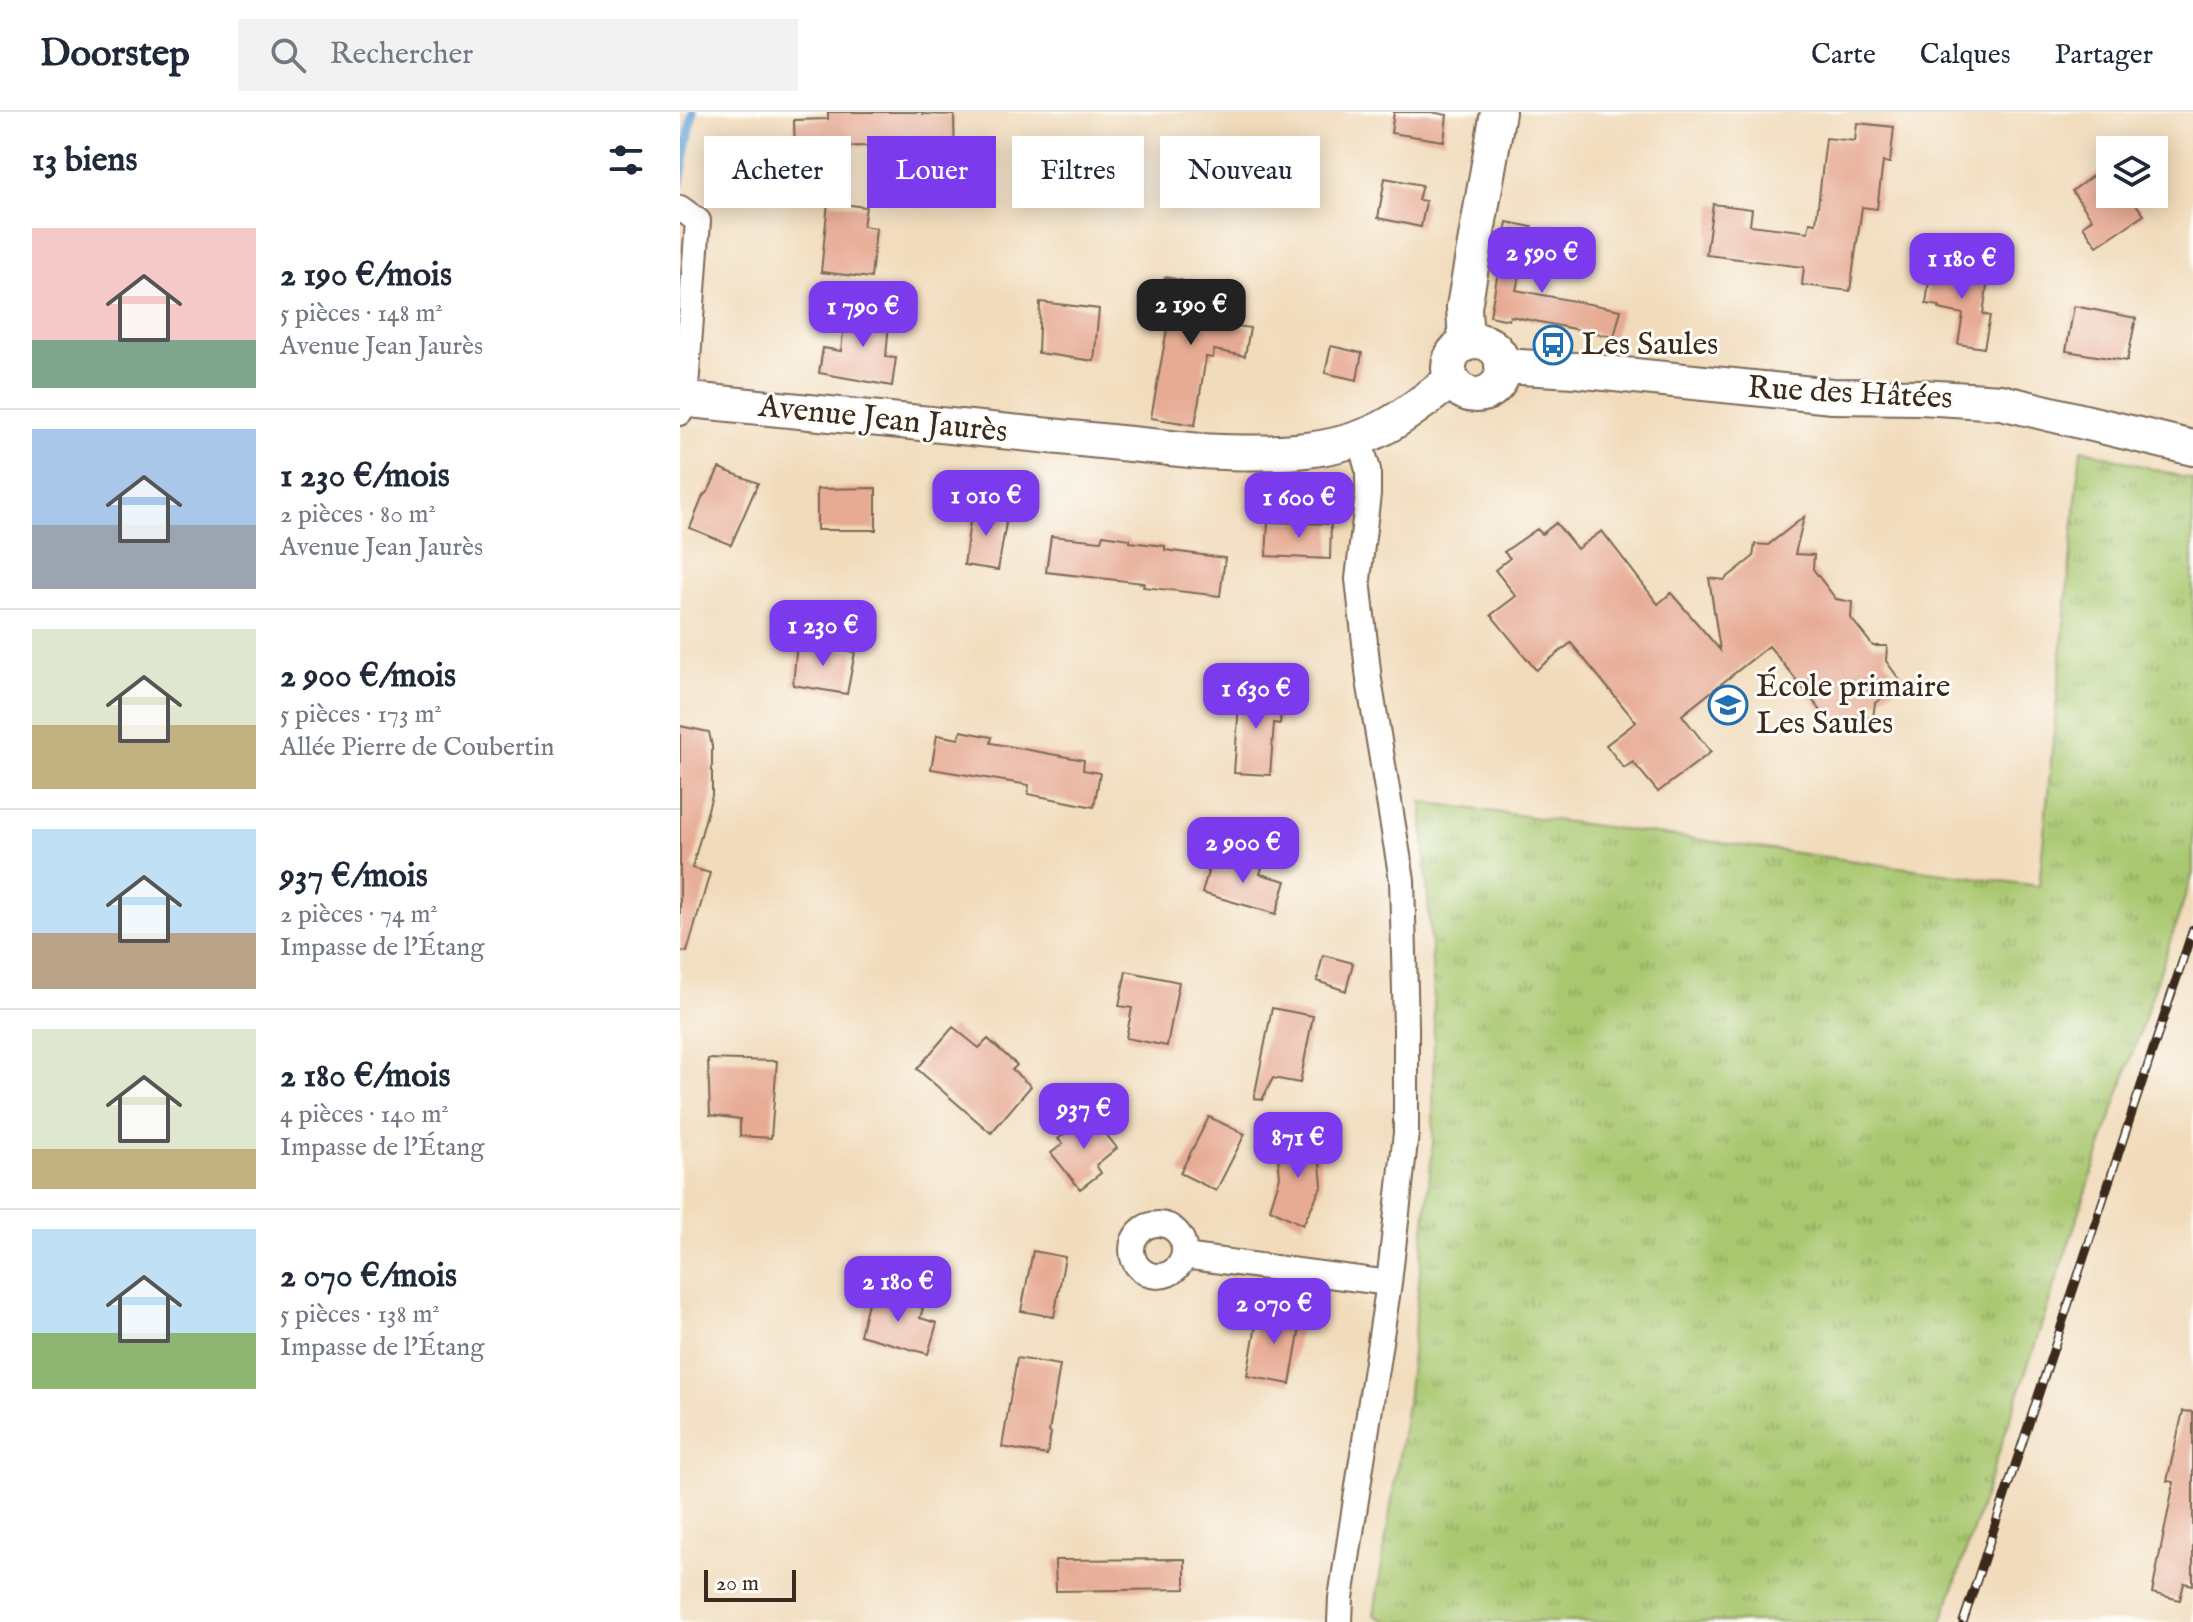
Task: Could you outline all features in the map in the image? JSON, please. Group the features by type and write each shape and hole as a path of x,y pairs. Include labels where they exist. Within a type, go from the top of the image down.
{"street":[{"path":"1466,344 1464,307 1498,112"},
{"path":"680,208 698,221 682,404"},
{"path":"1475,341 1493,348 1502,366 1497,385 1483,394 1474,396 1465,393 1451,381 1450,360 1458,348 1475,341"},
{"name":"Rue des Hâtées","path":"1502,366 1575,370 1832,396 2001,402 2193,448"},
{"name":"Avenue Jean Jaurès","path":"682,404 1200,451 1284,453 1359,438 1388,425 1451,381"},
{"path":"1332,1622 1340,1610 1389,1283 1406,1133 1402,880 1369,680 1358,579 1368,494 1368,470 1359,438"},
{"path":"1184,1256 1389,1283"}],"green space":[{"path":"2081,449 2193,480 2193,873 1942,1622 1388,1622 1374,1615 1407,1403 1433,1142 1434,998 1422,802 2039,886"}],"building":[{"path":"828,112 954,115 954,136 867,136 867,146 851,146 851,136 794,136 794,120 828,119"},
{"path":"1394,112 1447,115 1444,141 1391,133"},
{"path":"1857,123 1894,127 1890,163 1883,162 1877,209 1862,207 1850,291 1802,285 1804,267 1706,255 1713,204 1752,209 1750,225 1808,232 1810,222 1816,223 1826,138 1855,141"},
{"path":"2096,173 2096,208 2139,208 2144,215 2097,246 2083,226 2092,219 2072,191"},
{"path":"1385,178 1422,185 1418,200 1426,201 1421,227 1378,218"},
{"path":"866,207 863,226 876,228 871,278 821,272 827,208"},
{"path":"1507,222 1532,227 1516,290 1621,310 1614,337 1510,316 1509,320 1490,316"},
{"path":"1931,266 1989,274 1983,314 1990,316 1984,348 1958,344 1963,314 1926,304"},
{"path":"1165,277 1219,288 1217,303 1228,306 1225,324 1250,328 1245,356 1214,350 1213,358 1206,357 1195,425 1151,418 1170,313 1160,297"},
{"path":"857,299 890,312 886,357 896,358 892,386 819,373 823,348 841,351 844,323 853,324"},
{"path":"1040,302 1099,309 1094,361 1038,353"},
{"path":"2074,306 2136,318 2127,361 2066,351"},
{"path":"1331,346 1362,353 1357,380 1325,373"},
{"path":"719,468 758,483 731,545 690,528"},
{"path":"876,488 876,530 817,530 817,489"},
{"path":"972,507 1008,511 998,570 964,565"},
{"path":"1804,517 1795,554 1814,555 1813,569 1836,599 1852,602 1851,618 1873,646 1887,646 1886,661 1902,683 1875,703 1873,718 1856,717 1838,732 1769,646 1682,715 1711,752 1658,792 1633,762 1624,768 1606,745 1636,722 1571,643 1536,670 1491,615 1516,596 1495,570 1510,558 1504,552 1537,529 1542,534 1556,523 1577,549 1602,531 1658,604 1671,593 1720,650 1709,578 1724,580 1753,557 1755,544 1768,545"},
{"path":"1268,522 1331,524 1330,559 1266,556"},
{"path":"1103,535 1165,546 1165,550 1225,558 1220,596 1143,587 1144,583 1046,572 1051,536 1101,541"},
{"path":"797,643 855,652 847,694 793,685"},
{"path":"1240,690 1282,693 1280,724 1274,723 1270,775 1234,773"},
{"path":"680,726 709,732 712,746 712,795 692,868 710,873 687,952 680,951"},
{"path":"961,731 992,737 991,743 1084,760 1083,770 1100,773 1094,807 1028,794 1029,785 931,769 937,735 959,739"},
{"path":"1213,854 1262,868 1260,874 1286,881 1276,914 1202,893"},
{"path":"1323,955 1353,963 1346,991 1317,981"},
{"path":"1126,971 1179,982 1167,1046 1126,1038 1132,1008 1119,1006"},
{"path":"1272,1008 1313,1016 1300,1083 1273,1078 1262,1100 1254,1098"},
{"path":"953,1027 979,1048 988,1039 1017,1065 1012,1070 1031,1086 991,1133 917,1069"},
{"path":"708,1059 777,1061 771,1138 740,1136 740,1119 710,1115"},
{"path":"1090,1114 1117,1148 1096,1165 1101,1173 1080,1189 1051,1153 1063,1144 1058,1139"},
{"path":"1209,1117 1245,1134 1216,1191 1180,1173"},
{"path":"1318,1141 1322,1185 1303,1225 1270,1209 1280,1177 1277,1145"},
{"path":"1033,1251 1065,1257 1054,1317 1021,1311"},
{"path":"870,1294 923,1308 920,1318 937,1323 928,1354 860,1335"},
{"path":"1259,1308 1302,1316 1290,1384 1247,1376"},
{"path":"1017,1358 1060,1365 1047,1455 1002,1447"},
{"path":"2183,1411 2193,1412 2193,1585 2184,1583 2180,1600 2152,1593 2174,1482 2167,1481"},
{"path":"1185,1559 1185,1589 1056,1591 1055,1560"}],"waterway":[{"path":"680,182 693,112"}],"railway":[{"path":"1963,1622 2193,929"}],"place":[{"name":"Les Saules","path":"1553,345"},
{"name":"École primaire Les Saules","path":"1728,705"}]}
